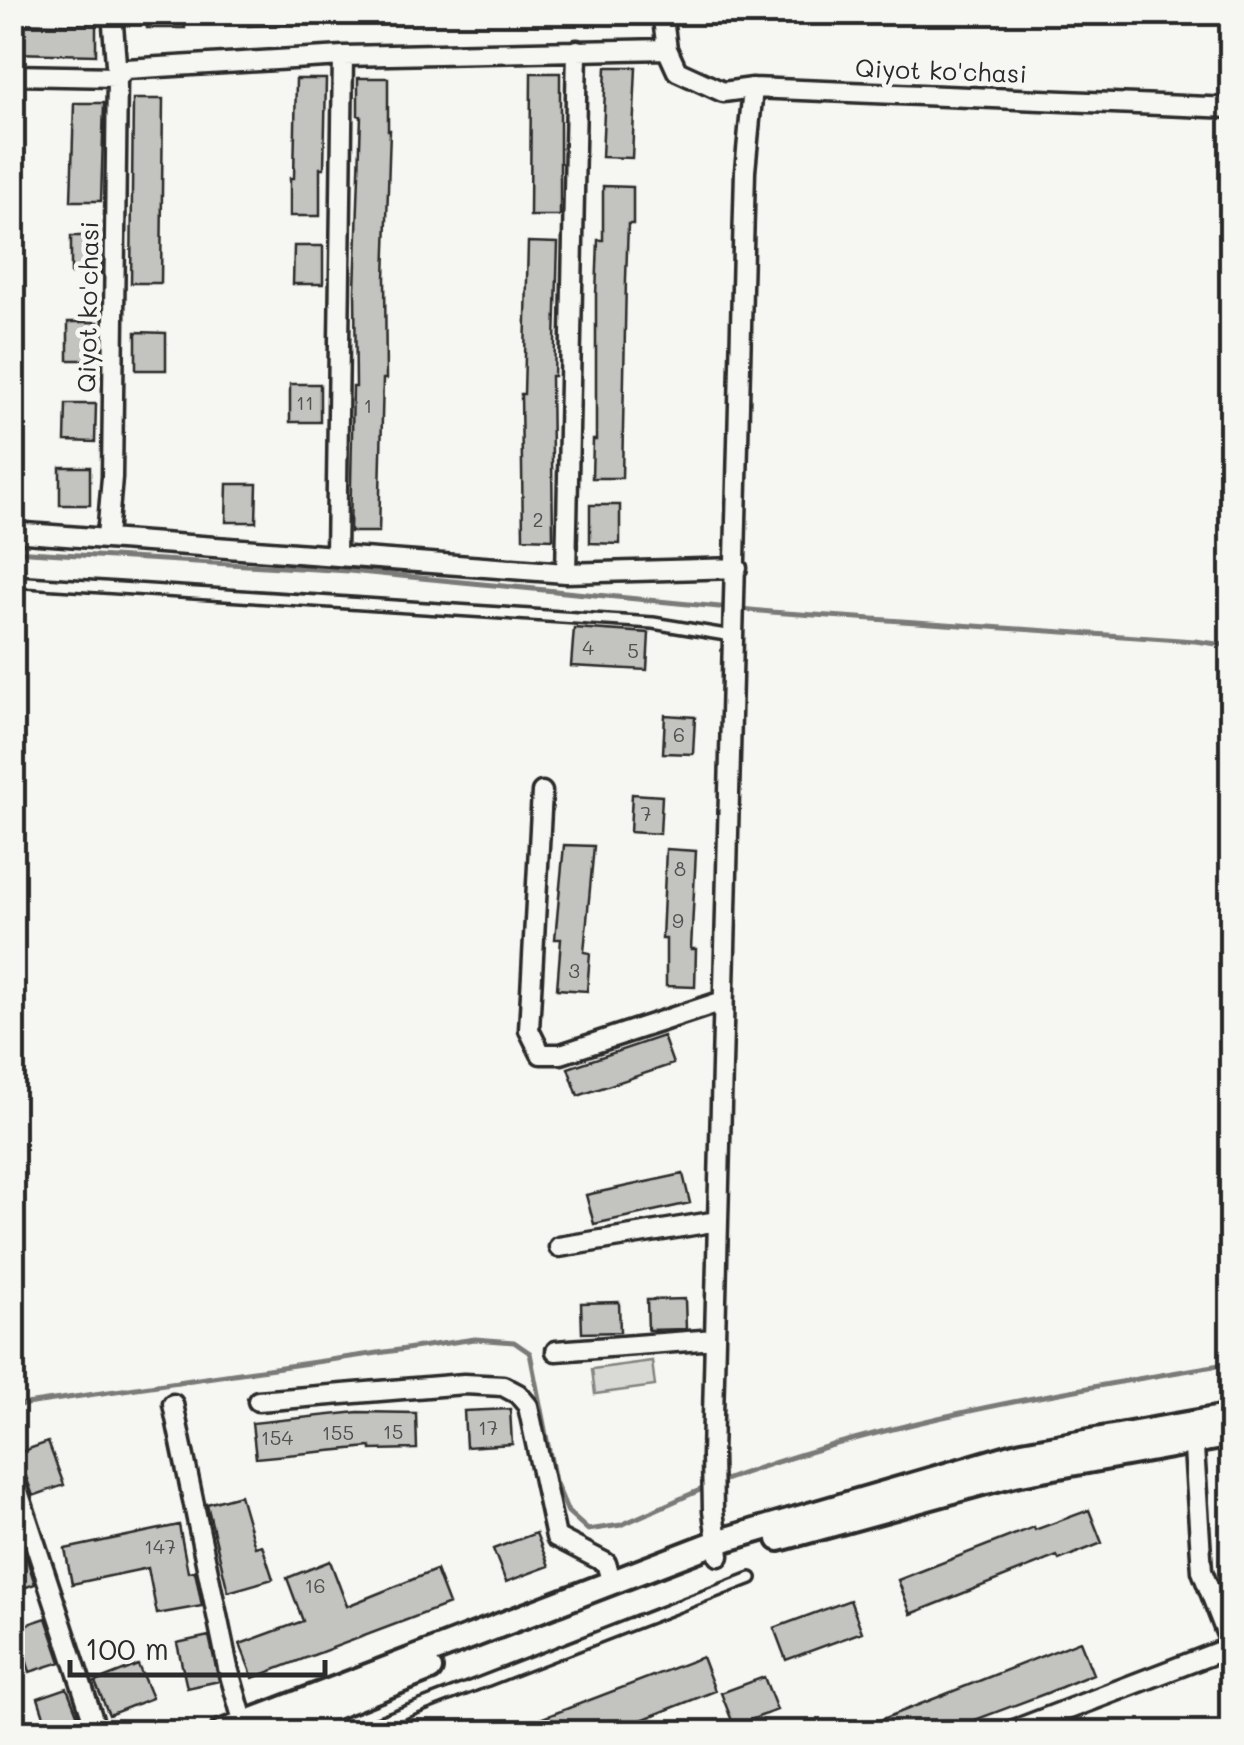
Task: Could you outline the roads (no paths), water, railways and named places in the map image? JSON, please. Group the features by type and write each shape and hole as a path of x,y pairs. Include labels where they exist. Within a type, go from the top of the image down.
{"main road":[{"path":"222,1732 612,1582 718,1549 1193,1432 1232,1416"},
{"path":"1193,1432 1232,1435"},
{"path":"282,1731 718,1549"}],"street":[{"name":"Qiyot ko'chasi","path":"107,537 112,477 117,77 112,12"},
{"path":"12,76 117,77 126,69 343,56 667,49 662,12"},
{"name":"Qiyot ko'chasi","path":"667,49 677,71 723,92 754,88 1232,108"},
{"path":"566,573 577,50"},
{"path":"336,556 343,56"},
{"path":"718,1549 712,1511 714,1339 745,171 754,88"},
{"path":"12,532 566,573 736,568"},
{"path":"542,792 529,1030 541,1054 561,1054 723,1001"},
{"path":"559,1247 718,1222"},
{"path":"556,1351 714,1339"},
{"path":"258,1401 464,1384 503,1386 518,1394 528,1406 556,1537 606,1564 612,1582"},
{"path":"173,1404 228,1668 244,1724"},
{"path":"1009,1732 1231,1648 1202,1571 1193,1432"},
{"path":"12,1473 98,1732"}],"lane":[{"path":"12,581 653,623 732,636"},
{"path":"354,1732 751,1578"}],"waterway":[{"path":"12,551 349,571 771,612 1232,646"},
{"path":"12,1406 475,1339 514,1342 530,1353 555,1481 568,1512 588,1530 621,1525 709,1486"},
{"path":"719,1482 907,1425 1037,1397 1232,1363"}]}
